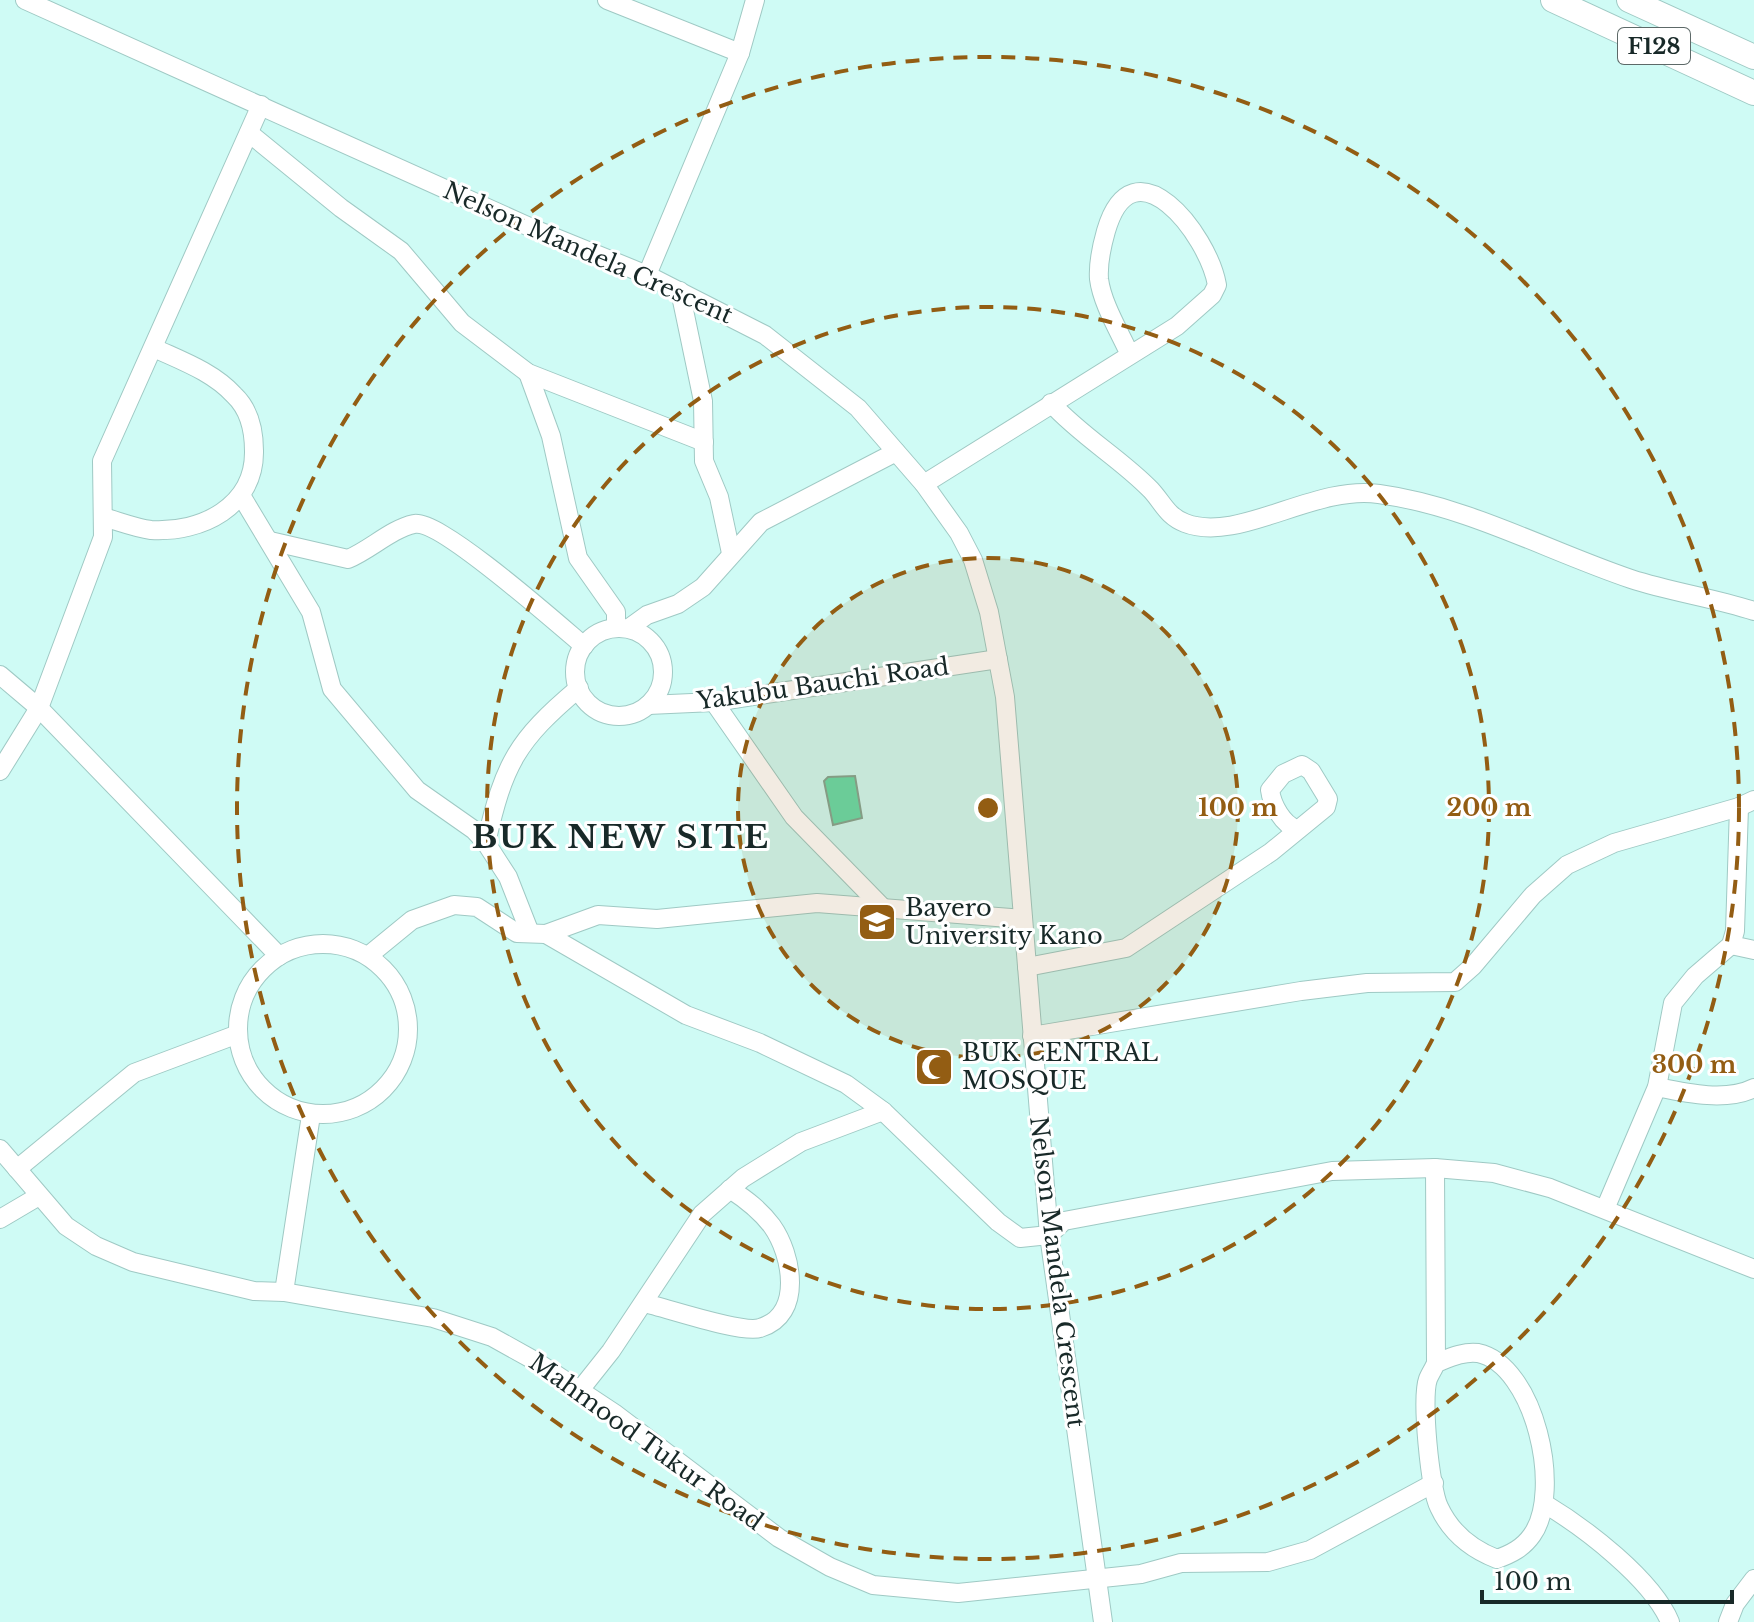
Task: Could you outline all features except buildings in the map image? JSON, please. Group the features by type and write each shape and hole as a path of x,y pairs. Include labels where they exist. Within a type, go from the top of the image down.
{"main road":[{"name":"F128","path":"1553,0 1754,93"},
{"name":"F128","path":"1629,0 1663,7 1754,57"}],"street":[{"name":"Nelson Mandela Crescent","path":"25,0 534,229 647,275 765,335 858,408 924,484 959,533 973,560 989,612 1005,697 1049,1235 1103,1622"},
{"path":"607,0 740,53"},
{"path":"647,275 740,53 755,0"},
{"path":"0,771 39,708 103,537 102,461 261,105"},
{"path":"249,133 341,208 401,251 462,323 528,373 704,442"},
{"path":"924,484 1129,353 1177,326 1212,295 1217,285 1214,270 1188,221 1168,202 1148,192 1133,194 1113,208 1102,242 1099,279 1129,353"},
{"path":"680,291 703,401 704,461 719,497 731,553"},
{"path":"103,517 150,530 183,527 221,516 242,497 254,466 254,427 235,395 204,372 154,348"},
{"path":"528,373 551,436 578,558 616,612 622,628"},
{"path":"1051,403 1089,441 1153,492 1165,511 1188,525 1216,527 1330,495 1377,493 1446,511 1633,580 1754,611"},
{"path":"622,628 642,634 660,655 662,682 648,705 623,716 609,715 586,700 579,688 576,661 584,646 602,631 622,628 678,604 703,587 761,522 896,452"},
{"path":"242,497 311,612 325,675 332,689 417,790 474,830 486,843 538,934 686,1015 760,1043 846,1084 883,1111 998,1222 1020,1238 1049,1235 1064,1221 1332,1171 1435,1168 1494,1173 1550,1188 1754,1269"},
{"path":"270,541 348,559 411,525 428,526 504,580 584,646"},
{"name":"Yakubu Bauchi Road","path":"648,705 714,702 998,659"},
{"path":"0,675 39,708 279,956"},
{"path":"486,843 506,769 523,740 579,688"},
{"path":"714,702 794,817 884,909"},
{"path":"1032,1036 1301,991 1367,983 1455,982 1473,966 1533,895 1567,865 1614,843 1746,804 1736,922 1731,945 1695,976 1673,1003 1657,1087 1605,1209"},
{"path":"1027,967 1126,948 1271,852 1297,829"},
{"path":"368,956 412,920 454,905 477,907 517,933 538,934 598,915 657,919 817,903 1023,919"},
{"path":"317,943 343,946 368,956 388,974 402,997 408,1023 406,1050 395,1074 378,1094 355,1108 311,1115 278,1101 258,1083 244,1060 238,1034 240,1007 250,983 279,956 291,949 317,943"},
{"path":"1731,945 1754,950"},
{"path":"17,1169 134,1073 238,1034"},
{"path":"1657,1087 1712,1094 1735,1094 1754,1088"},
{"path":"580,1390 644,1303 702,1214 730,1189 801,1142 883,1111"},
{"path":"284,1292 311,1115"},
{"name":"Mahmood Tukur Road","path":"0,1149 39,1196 76,1233 96,1246 133,1262 254,1291 284,1292 433,1318 492,1337 580,1390 779,1538 830,1567 873,1585 958,1593 1141,1574 1181,1563 1268,1562 1310,1550 1434,1483"},
{"path":"1435,1168 1436,1363 1426,1381 1429,1454 1438,1505 1453,1529 1475,1551 1497,1559 1514,1553 1533,1535 1545,1504 1545,1463 1526,1398 1503,1365 1478,1353 1457,1355 1436,1363"},
{"path":"644,1303 737,1327 760,1328 779,1315 789,1298 791,1280 783,1251 774,1229 753,1204 730,1189"},
{"path":"0,1219 39,1196"},
{"path":"1545,1504 1576,1523 1624,1566 1655,1597 1670,1622"},
{"path":"1728,1622 1735,1604 1754,1579"}],"place":[{"name":"Bayero University Kano","path":"877,922"},
{"name":"BUK CENTRAL MOSQUE","path":"934,1067"}],"district":[{"name":"BUK NEW SITE","path":"621,837"}]}
